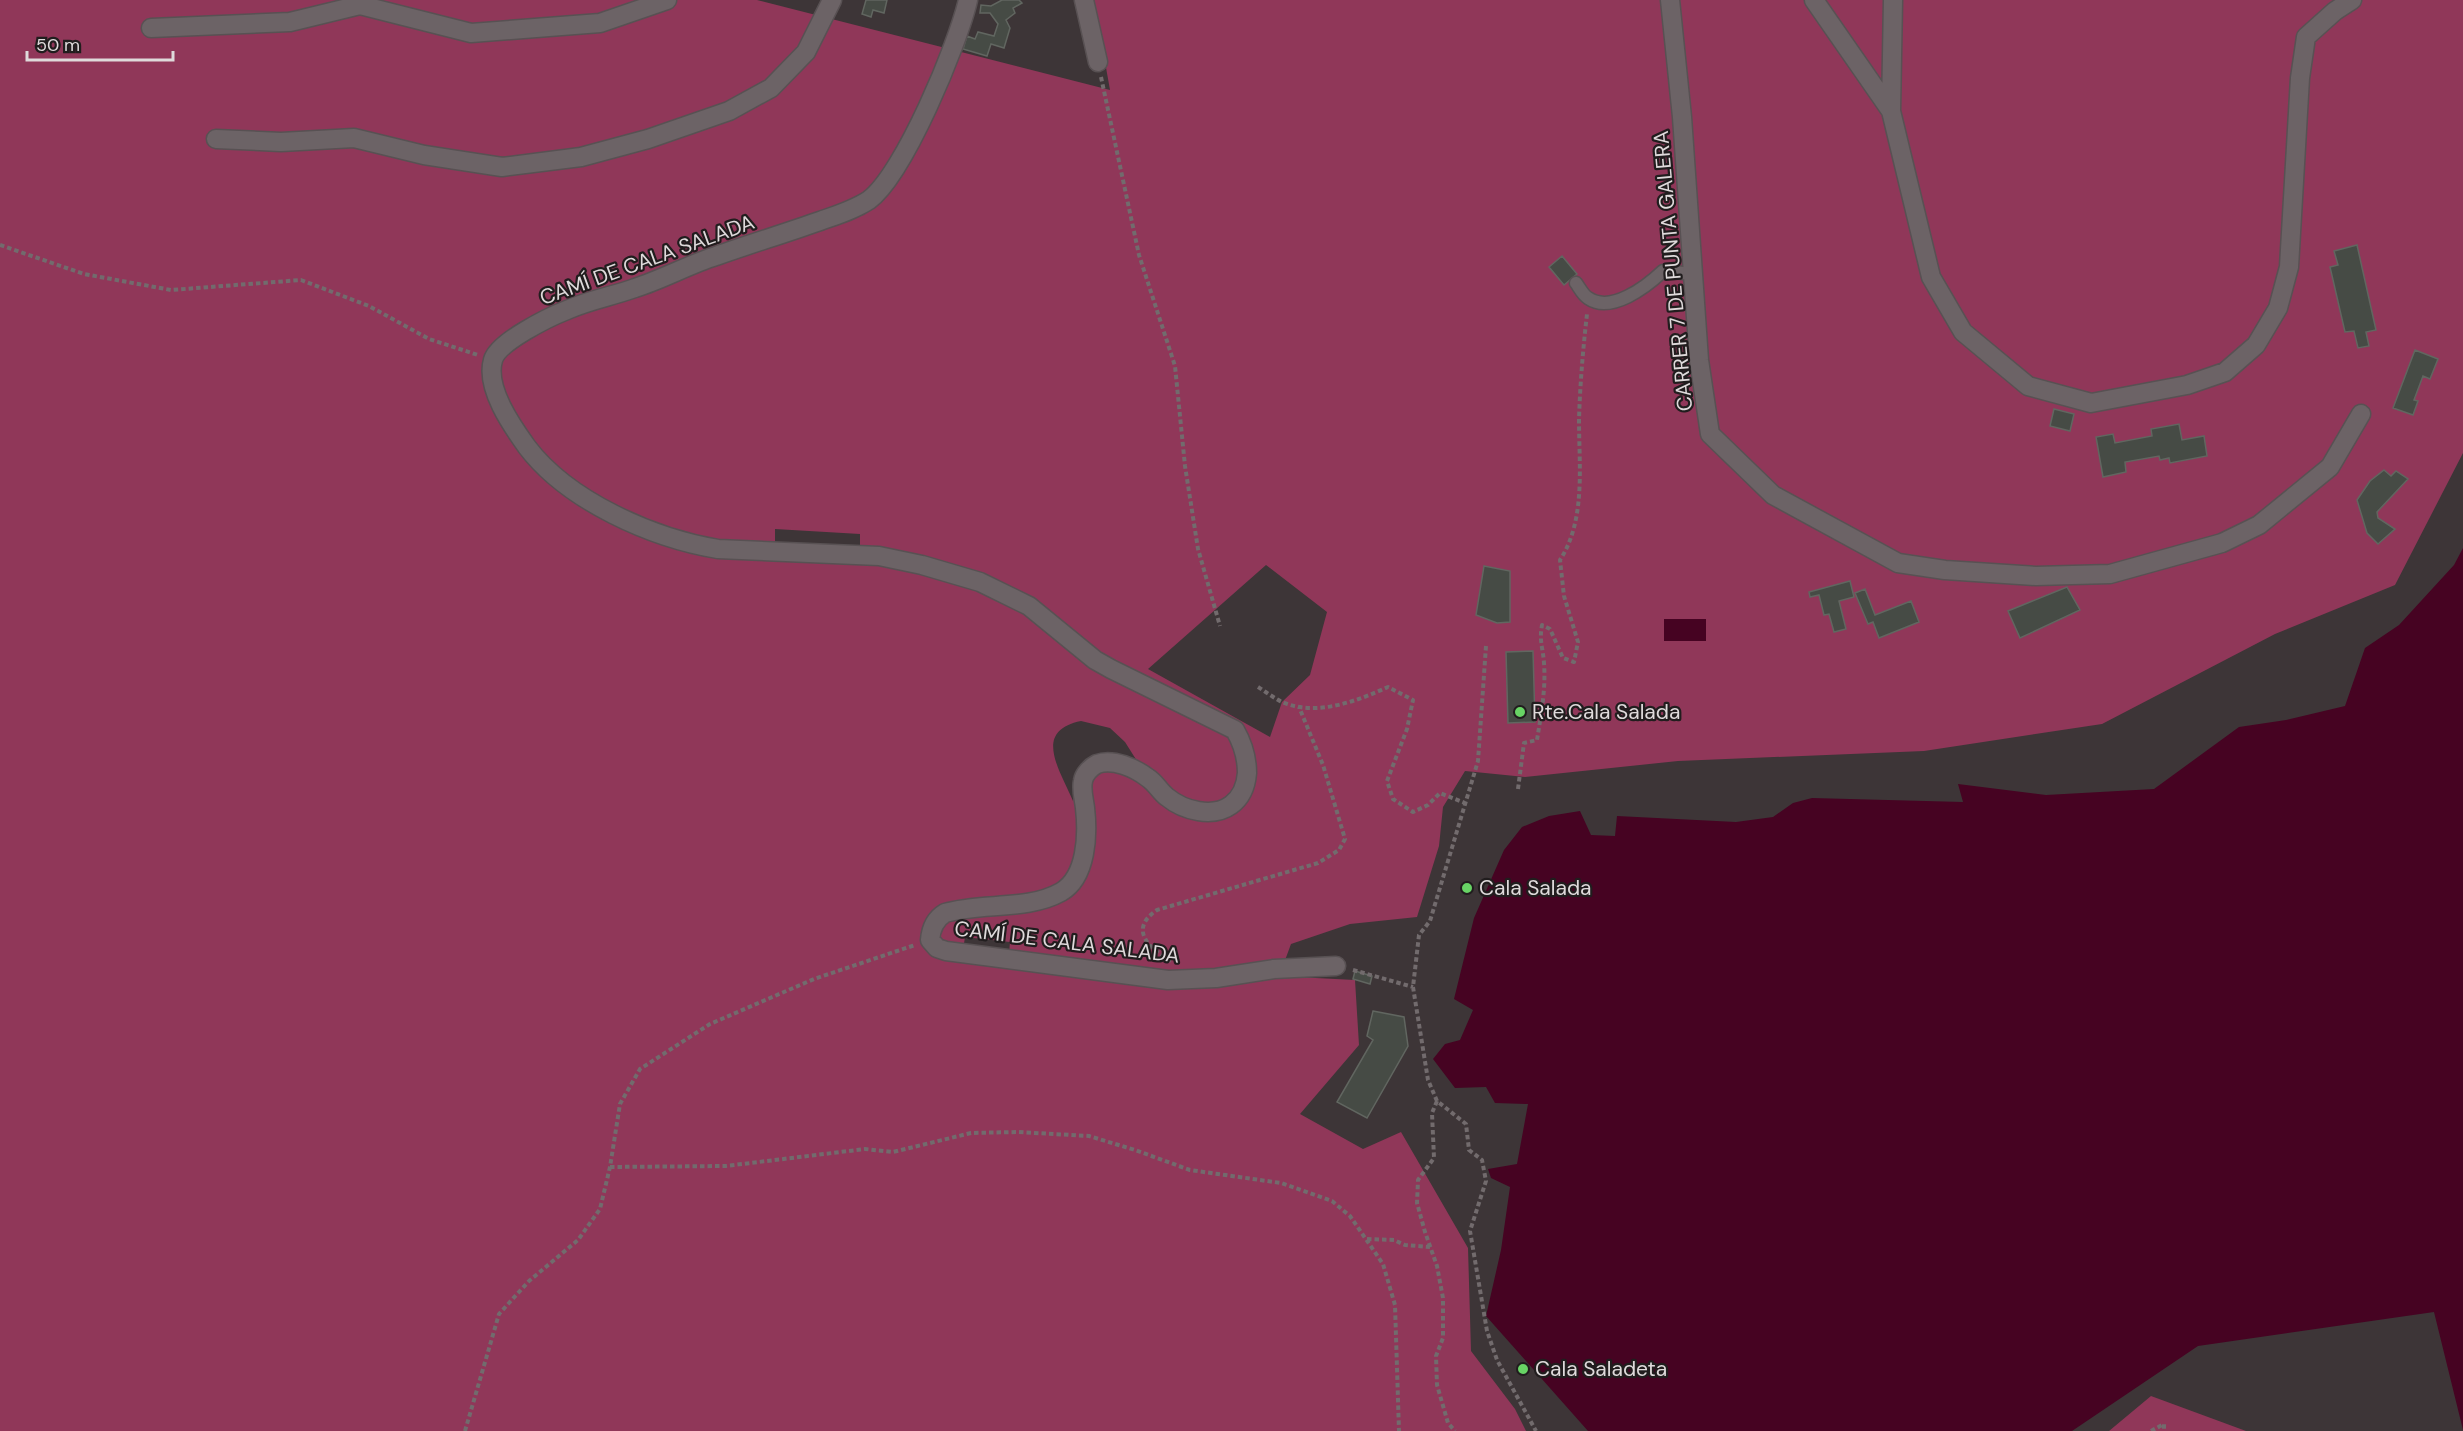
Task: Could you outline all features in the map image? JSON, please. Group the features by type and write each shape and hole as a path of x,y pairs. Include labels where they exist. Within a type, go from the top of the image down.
{"street":[{"path":"151,28 290,22 360,5 471,33 600,23 667,0"},
{"path":"216,139 281,142 354,138 424,155 502,166 581,158 648,139 729,111 771,88 806,52 832,0"},
{"name":"CAMÍ DE CALA SALADA","path":"968,0 944,71 905,151 883,186 868,200 850,210 713,256 636,288 567,309 517,336 496,352 492,360 494,382 500,404 527,446 550,473 573,490 634,523 701,546 718,549 879,556 922,565 980,582 1029,606 1095,660 1235,730 1244,749 1247,775 1245,788 1238,800 1216,811 1203,812 1188,809 1175,802 1148,777 1135,770 1120,764 1095,761 1082,782 1085,809 1083,854 1077,876 1068,887 1056,895 1029,902 945,913 938,917 933,925 930,940 937,948 1168,980 1216,978 1274,969 1336,966"},
{"path":"1084,0 1098,62"},
{"name":"CARRER 7 DE PUNTA GALERA","path":"1670,0 1682,117 1699,360 1710,434 1773,495 1898,563 1945,570 2036,576 2110,574 2222,543 2259,525 2330,467 2361,414"},
{"path":"1814,0 1891,111"},
{"path":"1893,0 1891,111 1931,277 1963,332 2028,386 2091,403 2187,385 2225,372 2256,345 2278,308 2289,267 2301,78 2306,37 2335,11 2352,0"}],"lane":[{"path":"1576,283 1588,298 1609,303 1629,296 1663,271 1693,274"}],"path":[{"path":"1098,62 1139,255 1175,366 1185,466 1198,549 1220,626"},
{"path":"0,245 84,274 171,290 301,280 369,306 429,339 492,360"},
{"path":"1518,789 1524,743 1537,740 1543,702 1544,662 1539,640 1542,625 1550,629 1563,658 1574,662 1578,642 1564,596 1560,560 1568,548 1581,476 1579,420 1588,298"},
{"path":"1486,646 1478,761 1430,921 1419,935 1413,987 1428,1080 1437,1101 1466,1124 1468,1150 1482,1160 1486,1181 1470,1231 1487,1330 1497,1360 1536,1431"},
{"path":"1258,687 1282,702 1299,707 1331,707 1365,698 1388,687 1413,700 1407,729 1387,781 1393,799 1413,812 1428,805 1440,793 1465,803"},
{"path":"1174,963 1156,953 1145,941 1143,927 1147,916 1157,910 1318,863 1339,850 1345,839 1323,765 1299,707"},
{"path":"465,1431 499,1314 529,1281 578,1240 600,1209 610,1167 620,1104 640,1069 721,1020 814,979 930,940"},
{"path":"1336,966 1413,987"},
{"path":"1437,1101 1432,1113 1434,1158 1418,1180 1417,1203 1437,1266 1443,1298 1443,1338 1436,1356 1437,1385 1448,1422 1455,1431"},
{"path":"610,1167 726,1166 865,1149 893,1152 971,1133 1018,1132 1089,1136 1190,1170 1281,1183 1332,1201 1350,1216 1383,1264 1395,1305 1399,1431"},
{"path":"1367,1239 1394,1240 1405,1245 1430,1247"},
{"path":"2151,1431 2164,1424 2164,1431"}],"shaded area":[{"path":"0,0 757,0 1110,90 1094,0 2463,0 2463,453 2395,585 2275,634 2102,724 1924,751 1678,761 1525,777 1465,771 1443,807 1439,846 1417,917 1350,924 1291,944 1284,963 1296,977 1355,980 1359,1045 1300,1114 1363,1149 1401,1132 1468,1248 1471,1351 1515,1409 1526,1431 0,1431","holes":["775,529 860,534 860,549 775,543","1266,565 1327,612 1310,675 1282,702 1270,737 1148,669","1081,721 1110,728 1125,742 1137,761 1114,754 1092,759 1078,776 1073,801 1054,753 1057,733 1066,726","965,937 1010,942 1009,954 963,950"]},
{"path":"2463,548 2463,1430 2434,1312 2198,1346 2072,1431 1588,1431 1486,1316 1501,1250 1510,1187 1491,1178 1488,1169 1517,1164 1528,1104 1495,1103 1486,1087 1455,1088 1433,1059 1445,1044 1460,1040 1473,1010 1454,999 1474,918 1504,850 1522,827 1549,816 1580,811 1591,835 1615,836 1617,816 1736,822 1773,817 1793,803 1812,798 1963,802 1958,784 2046,795 2154,789 2239,727 2286,720 2345,706 2365,648 2399,625 2454,565"},
{"path":"1664,619 1706,619 1706,641 1664,641"},
{"path":"2151,1396 2246,1431 2109,1431"}],"building":[{"path":"866,0 887,0 884,13 873,10 871,17 862,14"},
{"path":"1002,0 1019,0 1022,3 1013,8 1015,13 1006,20 1010,28 1004,48 991,44 987,56 963,49 967,36 975,39 978,32 994,36 998,24 990,13 980,13 981,5 991,6"},
{"path":"2357,245 2376,330 2366,332 2369,346 2358,348 2354,331 2345,332 2330,267 2338,265 2334,251"},
{"path":"1562,256 1577,274 1564,285 1549,267"},
{"path":"2415,350 2438,359 2430,379 2423,376 2414,400 2418,401 2413,415 2393,408"},
{"path":"2054,409 2074,414 2070,431 2050,426"},
{"path":"2179,424 2182,440 2204,436 2207,456 2170,463 2169,458 2160,460 2159,456 2125,462 2126,472 2103,477 2096,437 2113,434 2115,443 2152,436 2151,429"},
{"path":"2384,470 2391,476 2396,471 2408,479 2377,512 2378,518 2395,529 2378,544 2367,533 2357,500 2370,481"},
{"path":"1484,566 1510,571 1510,622 1497,623 1476,615"},
{"path":"1850,581 1854,597 1839,601 1846,629 1834,632 1829,614 1824,615 1819,595 1810,597 1809,592"},
{"path":"2067,587 2080,610 2020,638 2008,611"},
{"path":"1865,589 1875,615 1911,601 1919,622 1879,638 1873,622 1868,624 1855,593"},
{"path":"1533,651 1535,722 1508,723 1506,652"},
{"path":"1355,971 1372,976 1370,984 1353,979"},
{"path":"1373,1011 1404,1017 1408,1046 1367,1118 1337,1102 1373,1040 1367,1036"}],"place":[{"name":"Rte.Cala Salada","path":"1520,712"},
{"name":"Cala Salada","path":"1467,888"},
{"name":"Cala Saladeta","path":"1523,1369"}]}
